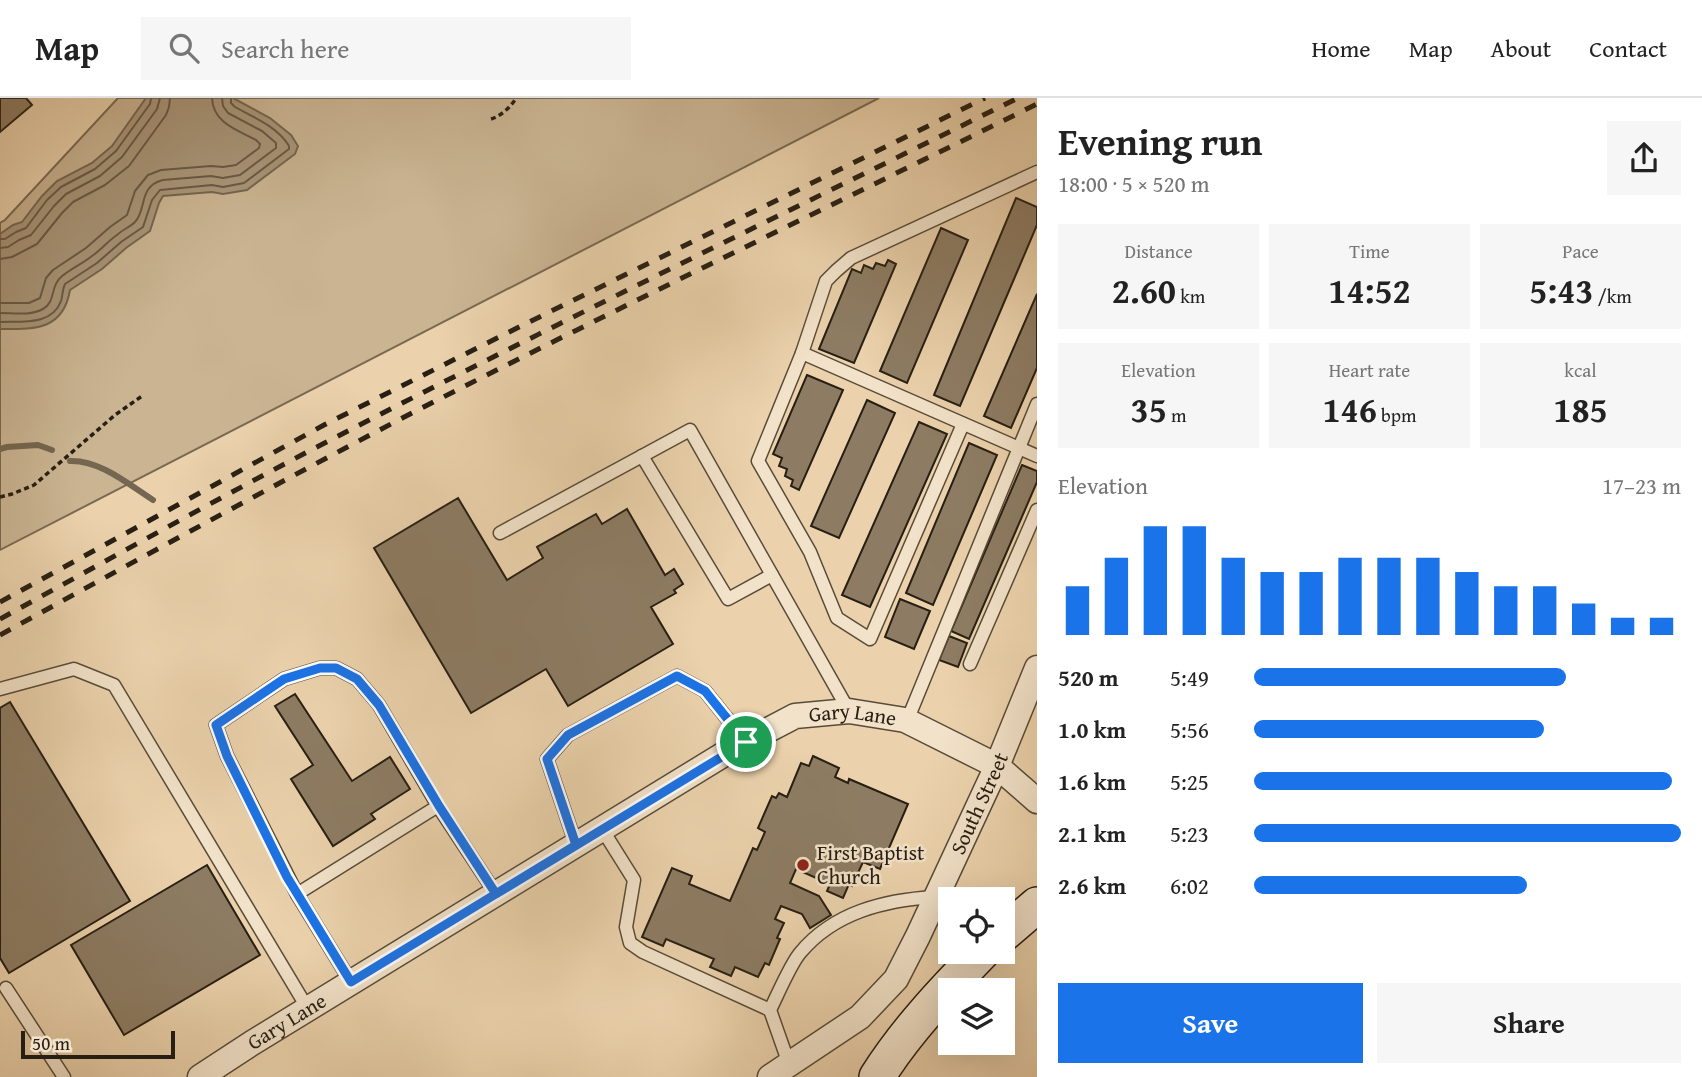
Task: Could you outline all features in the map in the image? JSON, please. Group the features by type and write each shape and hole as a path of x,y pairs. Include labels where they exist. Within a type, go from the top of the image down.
{"main road":[{"path":"1015,924 1037,905"},
{"path":"877,1077 915,1025 970,964"}],"street":[{"name":"South Street","path":"779,1071 860,1017 896,979 997,766 1037,668"},
{"name":"Gary Lane","path":"200,1077 602,829 746,742 795,716 849,711 908,721 997,766 1037,801"}],"lane":[{"path":"963,424 870,639 837,618 810,552 758,461 802,353 826,281 852,258 1037,172"},
{"path":"802,353 1037,456"},
{"path":"908,721 1037,404"},
{"path":"500,533 690,430 849,711"},
{"path":"642,456 728,599 772,575"},
{"path":"970,664 1037,510"},
{"path":"351,982 297,894 227,756 216,725 284,679 320,668 336,668 357,679 379,705 439,806 496,894"},
{"path":"0,689 74,669 114,685 308,1009"},
{"path":"576,845 547,759 568,735 677,676 705,691 746,742"},
{"path":"297,894 439,806"},
{"path":"602,829 634,880 626,927 630,943 643,952 770,1010"},
{"path":"779,1071 770,1010 799,954 829,925 868,907 907,899 935,897"},
{"path":"6,988 64,1077"}],"path":[{"path":"491,119 498,117 516,98"},
{"path":"0,497 34,485 114,415 142,396"}],"shaded area":[{"path":"118,98 879,98 0,550 0,223"}],"water":[{"path":"146,98 233,98 270,118 291,135 298,146 295,154 247,190 223,194 212,192 163,196 150,231 70,290 61,313 54,320 45,325 24,329 0,329 0,234 22,222 57,181 92,163 112,146"}],"building":[{"path":"0,98 26,98 32,105 0,132"},
{"path":"1016,198 1037,207 1037,225 960,406 934,395"},
{"path":"941,228 968,240 907,383 880,371"},
{"path":"888,260 896,264 854,363 819,349 852,269 861,273 864,265 873,269 876,263 885,266"},
{"path":"1037,294 1037,368 1011,428 984,416"},
{"path":"807,375 843,390 799,490 791,486 793,480 785,476 787,469 779,466 782,458 773,454"},
{"path":"867,400 895,413 839,538 811,526"},
{"path":"919,422 947,434 870,607 842,595"},
{"path":"969,443 997,455 933,605 906,593"},
{"path":"1022,465 1037,471 1037,482 969,639 951,631"},
{"path":"458,498 507,580 543,558 537,547 596,514 602,524 627,509 665,575 674,569 683,584 674,590 676,593 651,607 673,644 568,706 546,669 471,713 374,548"},
{"path":"900,599 930,611 914,649 885,637"},
{"path":"949,636 967,643 958,667 939,660"},
{"path":"295,694 352,781 390,757 410,789 371,814 375,819 333,846 291,779 313,765 275,706"},
{"path":"10,702 130,901 9,973 0,958 0,708"},
{"name":"First Baptist Church","path":"813,756 839,768 835,777 848,783 849,779 908,804 880,869 863,862 843,898 827,891 830,884 796,869 790,883 819,896 831,915 810,928 802,914 781,906 775,919 784,923 777,938 780,939 769,965 765,963 758,977 735,967 731,976 710,967 714,959 666,939 663,946 642,937 672,868 692,876 689,884 730,901 753,848 757,850 765,832 758,828 772,796 776,798 779,793 787,797 801,763 809,766"},
{"path":"207,865 260,955 124,1035 71,945"}],"waterway":[{"path":"0,449 38,445 52,450"},
{"path":"70,461 92,464 103,469 153,500"}],"railway":[{"path":"0,602 324,425 985,98"},
{"path":"0,619 313,449 1018,98"},
{"path":"0,635 412,413 1037,104"}],"place":[{"name":"First Baptist Church","path":"803,865"}],"route":[{"path":"746,742 496,894 439,806 379,705 357,679 336,668 320,668 284,679 216,725 227,756 287,877 351,982 496,894 576,845 547,759 568,735 677,676 705,691 746,742"}]}
